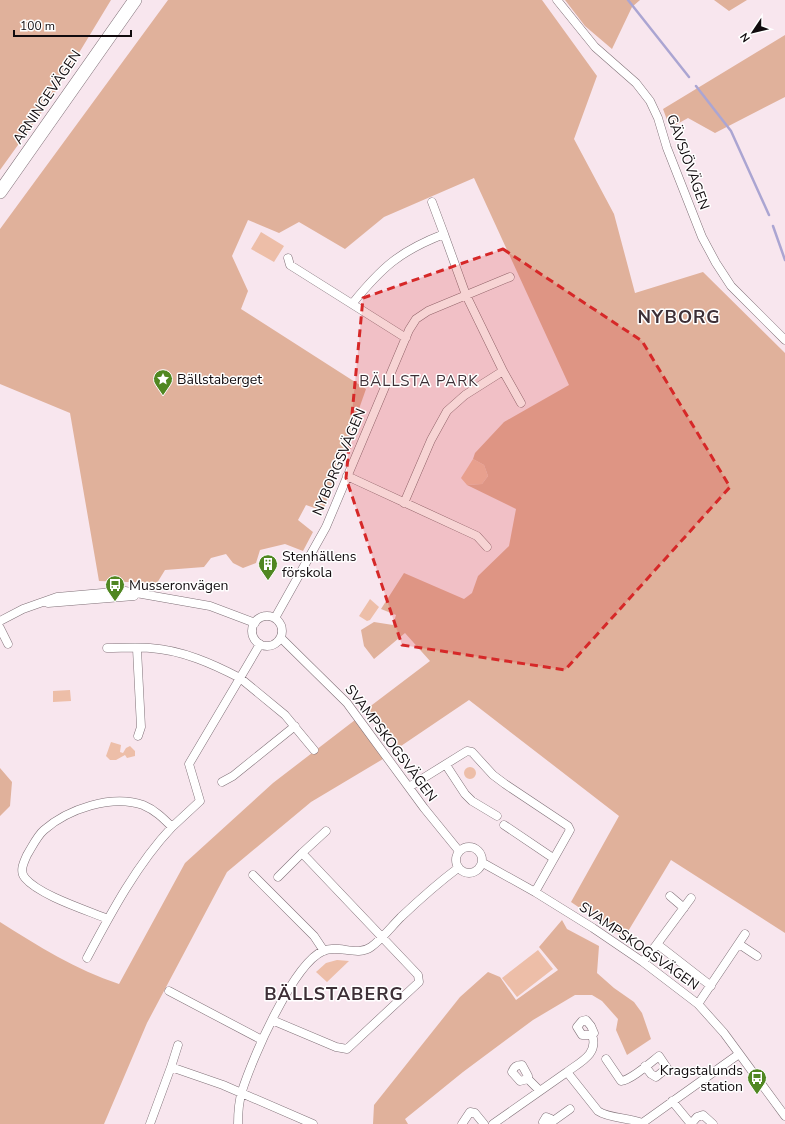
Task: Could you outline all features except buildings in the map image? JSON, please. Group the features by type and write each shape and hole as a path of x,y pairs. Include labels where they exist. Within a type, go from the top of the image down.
{"main road":[{"name":"ARNINGEVÄGEN","path":"0,192 135,0"}],"street":[{"name":"GÄVSJÖVÄGEN","path":"557,0 595,47 636,83 650,101 658,118 670,155 702,237 716,263 731,286 785,340"},
{"path":"432,202 466,294 503,371 521,403"},
{"path":"352,304 385,266 413,247 444,234"},
{"path":"288,258 290,265 406,338"},
{"name":"NYBORGSVÄGEN","path":"275,618 318,544 406,338 416,319 466,294 510,277"},
{"path":"404,503 431,440 447,411 465,395 503,371"},
{"path":"347,476 477,536 487,547"},
{"path":"0,621 23,609 57,597 125,591 144,596 163,597 210,606 255,623"},
{"path":"264,616 275,618 282,627 281,638 271,646 260,644 254,638 253,633 255,623 264,616"},
{"path":"0,628 8,644"},
{"name":"SVAMPSKOGSVÄGEN","path":"281,638 347,703 409,787 459,851"},
{"path":"87,958 108,919 153,847 200,801 189,764 260,644"},
{"path":"107,648 150,648 191,657 213,664 240,678 285,715 314,750"},
{"path":"137,649 141,727 138,736"},
{"path":"222,782 232,776 294,726"},
{"path":"409,787 467,751 472,752 493,775 568,826 570,830 535,892"},
{"path":"446,765 465,794 472,801 497,816"},
{"path":"108,919 36,888 23,876 22,866 43,830 93,804 111,802 142,805 156,811 172,827"},
{"path":"504,825 553,858"},
{"path":"278,877 326,831"},
{"path":"468,846 474,847 481,853 482,863 478,870 470,873 462,871 458,868 456,858 459,851 468,846"},
{"path":"272,1020 343,1049 350,1047 418,982 418,975 302,853"},
{"name":"SVAMPSKOGSVÄGEN","path":"482,863 535,892 643,962 698,1004 724,1033 785,1116"},
{"path":"238,1124 242,1092 262,1040 294,982 312,958 324,951 332,949 364,950 370,948 422,897 458,868"},
{"path":"253,875 314,936 324,951"},
{"path":"670,896 684,908"},
{"path":"643,962 691,898"},
{"path":"698,1004 712,986 745,934"},
{"path":"656,944 712,986"},
{"path":"739,944 757,956"},
{"path":"169,991 262,1040"},
{"path":"493,1124 589,1055 593,1049 594,1042 592,1035"},
{"path":"150,1124 178,1045"},
{"path":"567,1072 602,1114 631,1119 642,1123 739,1054"},
{"path":"607,1063 621,1080 626,1080 645,1066"},
{"path":"171,1067 242,1092 313,1124"},
{"path":"528,1079 539,1090"},
{"path":"672,1101 691,1124 697,1117 703,1115 713,1124"},
{"path":"548,1123 570,1109"},
{"path":"462,1124 470,1112 475,1113 484,1124"}],"highlighted area":[{"path":"503,249 642,341 730,487 565,670 402,645 346,478 363,298"}],"shaded area":[{"path":"0,0 111,0 51,99 0,170"},
{"path":"168,0 542,0 597,76 574,139 614,214 635,293 703,272 785,353 785,933 671,860 624,938 571,902 619,816 469,700 398,748 368,708 430,661 405,633 374,659 364,646 361,630 374,622 393,625 396,615 381,609 404,573 464,599 472,593 478,576 509,546 516,509 467,485 482,484 488,476 484,465 473,459 475,453 504,422 569,385 474,178 384,217 345,249 299,222 279,233 248,220 232,256 248,291 241,309 366,389 323,511 306,505 298,520 313,532 303,551 285,544 260,550 256,563 243,568 233,563 226,554 211,558 204,567 165,570 157,583 99,581 70,413 0,384 0,229"},
{"path":"565,0 640,0 632,7 612,49 585,26"},
{"path":"714,0 747,0 729,11"},
{"path":"785,35 785,97 715,133 688,118 670,128 663,109"},
{"path":"261,232 284,246 274,262 251,249"},
{"path":"473,459 484,465 488,476 482,484 467,485 461,478"},
{"path":"370,599 379,607 370,620 367,621 359,616"},
{"path":"70,690 71,701 53,702 53,691"},
{"path":"355,720 383,759 311,802 227,872 147,1023 104,1124 0,1124 0,922 72,965 119,984 185,863 273,783"},
{"path":"111,742 121,745 120,752 123,753 126,748 130,746 135,751 135,756 127,758 125,755 116,760 110,760 106,756"},
{"path":"468,767 472,767 476,773 472,779 468,779 464,775 464,771"},
{"path":"0,768 12,782 10,806 0,816"},
{"path":"562,920 567,929 599,946 597,973 614,988 634,1002 642,1013 651,1039 627,1055 616,1030 618,1019 602,1001 592,995 575,995 533,1020 463,1072 405,1119 408,1124 373,1124 374,1105 460,997 488,972 500,977 516,1000 558,970 539,947"},
{"path":"538,950 553,969 517,997 502,978"},
{"path":"337,960 349,961 327,982 316,972 326,963"}],"waterway":[{"path":"628,0 689,77"},
{"path":"696,86 731,131 769,215"},
{"path":"773,226 785,260"}],"place":[{"name":"Bällstaberget","path":"163,396"},
{"name":"Stenhällens förskola","path":"268,581"},
{"name":"Musseronvägen","path":"115,602"},
{"name":"Kragstalunds station","path":"757,1095"}],"district":[{"name":"NYBORG","path":"679,317"},
{"name":"BÄLLSTA PARK","path":"419,381"},
{"name":"BÄLLSTABERG","path":"334,994"}]}
